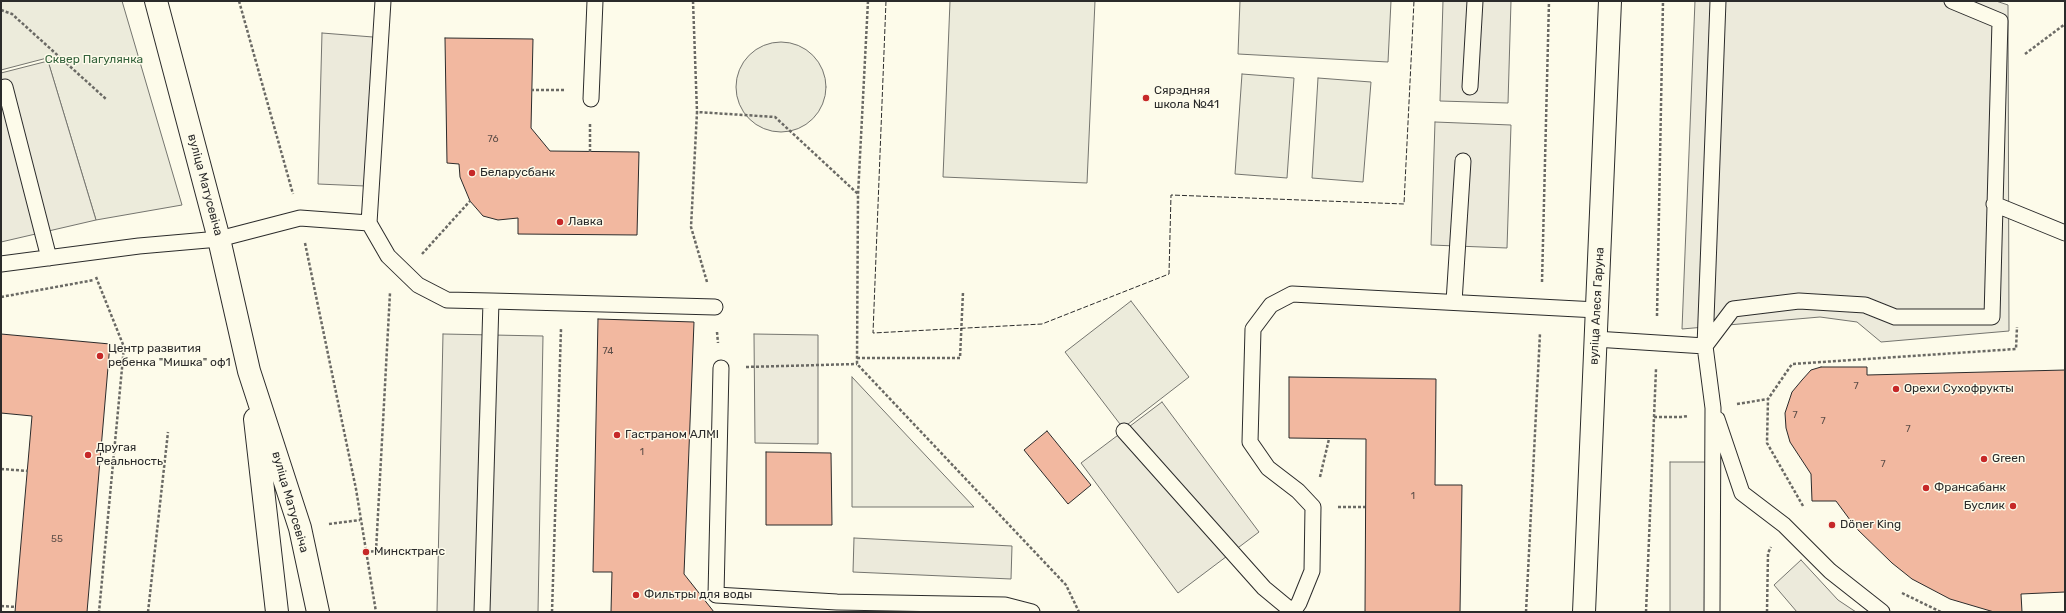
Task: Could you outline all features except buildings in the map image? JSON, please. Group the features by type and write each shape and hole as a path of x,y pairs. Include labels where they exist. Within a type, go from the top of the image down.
{"main road":[{"name":"вуліца Матусевіча","path":"156,1 220,239 249,370 300,528 318,612"},
{"name":"вуліца Алеся Гаруна","path":"1584,612 1610,1"},
{"name":"вуліца Матусевіча","path":"249,370 277,612"}],"lane":[{"path":"383,1 369,222 388,256 418,285 447,300 715,307"},
{"path":"591,95 595,1"},
{"path":"1470,87 1475,1"},
{"path":"1712,612 1713,408 1705,346 1718,1"},
{"path":"1705,346 1733,309 1799,301 1864,305 1895,317 1992,317 2000,22 1952,1"},
{"path":"1,88 5,87 49,258"},
{"path":"1454,302 1463,161"},
{"path":"1994,204 2065,233"},
{"path":"1,264 139,246 220,239 300,218 369,222"},
{"path":"1124,431 1264,588 1293,612 1299,603 1312,570 1313,507 1298,491 1268,468 1250,442 1253,329 1271,305 1292,294 1597,310"},
{"path":"482,612 491,301"},
{"path":"1596,339 1705,346"},
{"path":"721,368 716,595 836,602 1005,605 1032,612"},
{"path":"1713,408 1742,494 1784,525 1830,571 1882,612"}],"path":[{"path":"240,1 300,218 356,489 376,612"},
{"path":"694,1 697,112 690,227 715,307 721,368 856,364"},
{"path":"868,1 858,195 856,364 1066,585 1079,612"},
{"path":"1646,612 1657,343 1663,1"},
{"path":"1,10 12,14 106,99"},
{"path":"1999,72 2065,24"},
{"path":"531,90 591,95"},
{"path":"697,112 775,117 858,195"},
{"path":"366,552 376,551 390,290 470,201"},
{"path":"91,252 96,280 124,347 99,612"},
{"path":"1,296 96,280"},
{"path":"856,358 960,358 963,292"},
{"path":"552,612 562,303"},
{"path":"1808,512 1767,443 1768,398 1792,364 2016,348 2017,325"},
{"path":"148,612 168,432"},
{"path":"1313,507 1329,439"},
{"path":"1,469 28,471"},
{"path":"1896,589 1908,598 1940,612"},
{"path":"1,606 16,607"}],"green space":[{"name":"Сквер Пагулянка","path":"1,1 122,1 182,205 96,220 47,58 1,70"},
{"path":"950,1 1095,1 1087,183 943,177"},
{"path":"1240,1 1391,1 1388,62 1238,54"},
{"path":"781,42 798,45 813,55 823,70 826,87 823,104 813,119 798,129 781,132 764,129 749,119 739,104 736,87 739,70 749,55 764,45"},
{"path":"1242,74 1294,78 1287,178 1235,174"},
{"path":"1318,78 1371,82 1363,182 1312,178"},
{"path":"1131,301 1189,377 1123,428 1065,352"},
{"path":"852,377 974,507 852,507"}],"shaded area":[{"path":"1443,1 1511,1 1508,103 1440,101"},
{"path":"1695,1 1996,1 2008,5 2009,331 1881,342 1857,322 1820,317 1682,329"},
{"path":"322,33 373,37 365,186 318,184"},
{"path":"48,61 96,220 1,242 1,73"},
{"path":"1435,122 1511,125 1507,248 1431,245"},
{"path":"443,334 543,336 538,612 437,612"},
{"path":"754,334 818,335 818,444 755,443"},
{"path":"1162,402 1259,532 1178,593 1081,463"},
{"path":"1670,462 1712,462 1712,612 1670,612"},
{"path":"854,538 1012,546 1011,579 853,572"},
{"path":"1801,560 1838,600 1856,612 1797,612 1774,585"}],"fence":[{"path":"886,1 873,333 1042,324 1169,274 1171,195 1404,204 1414,1"}],"place":[{"name":"Сярэдняя школа №41","path":"1146,98"},
{"name":"Беларусбанк","path":"472,173"},
{"name":"Лавка","path":"560,222"},
{"name":"Центр развития ребенка \"Мишка\" оф1","path":"100,356"},
{"name":"Орехи Сухофрукты","path":"1896,389"},
{"name":"Гастраном АЛМІ","path":"617,435"},
{"name":"Другая Реальность","path":"88,455"},
{"name":"Green","path":"1984,459"},
{"name":"Франсабанк","path":"1926,488"},
{"name":"Буслик","path":"2013,506"},
{"name":"Döner King","path":"1832,525"},
{"name":"Минсктранс","path":"366,552"},
{"name":"Фильтры для воды","path":"636,595"}]}
